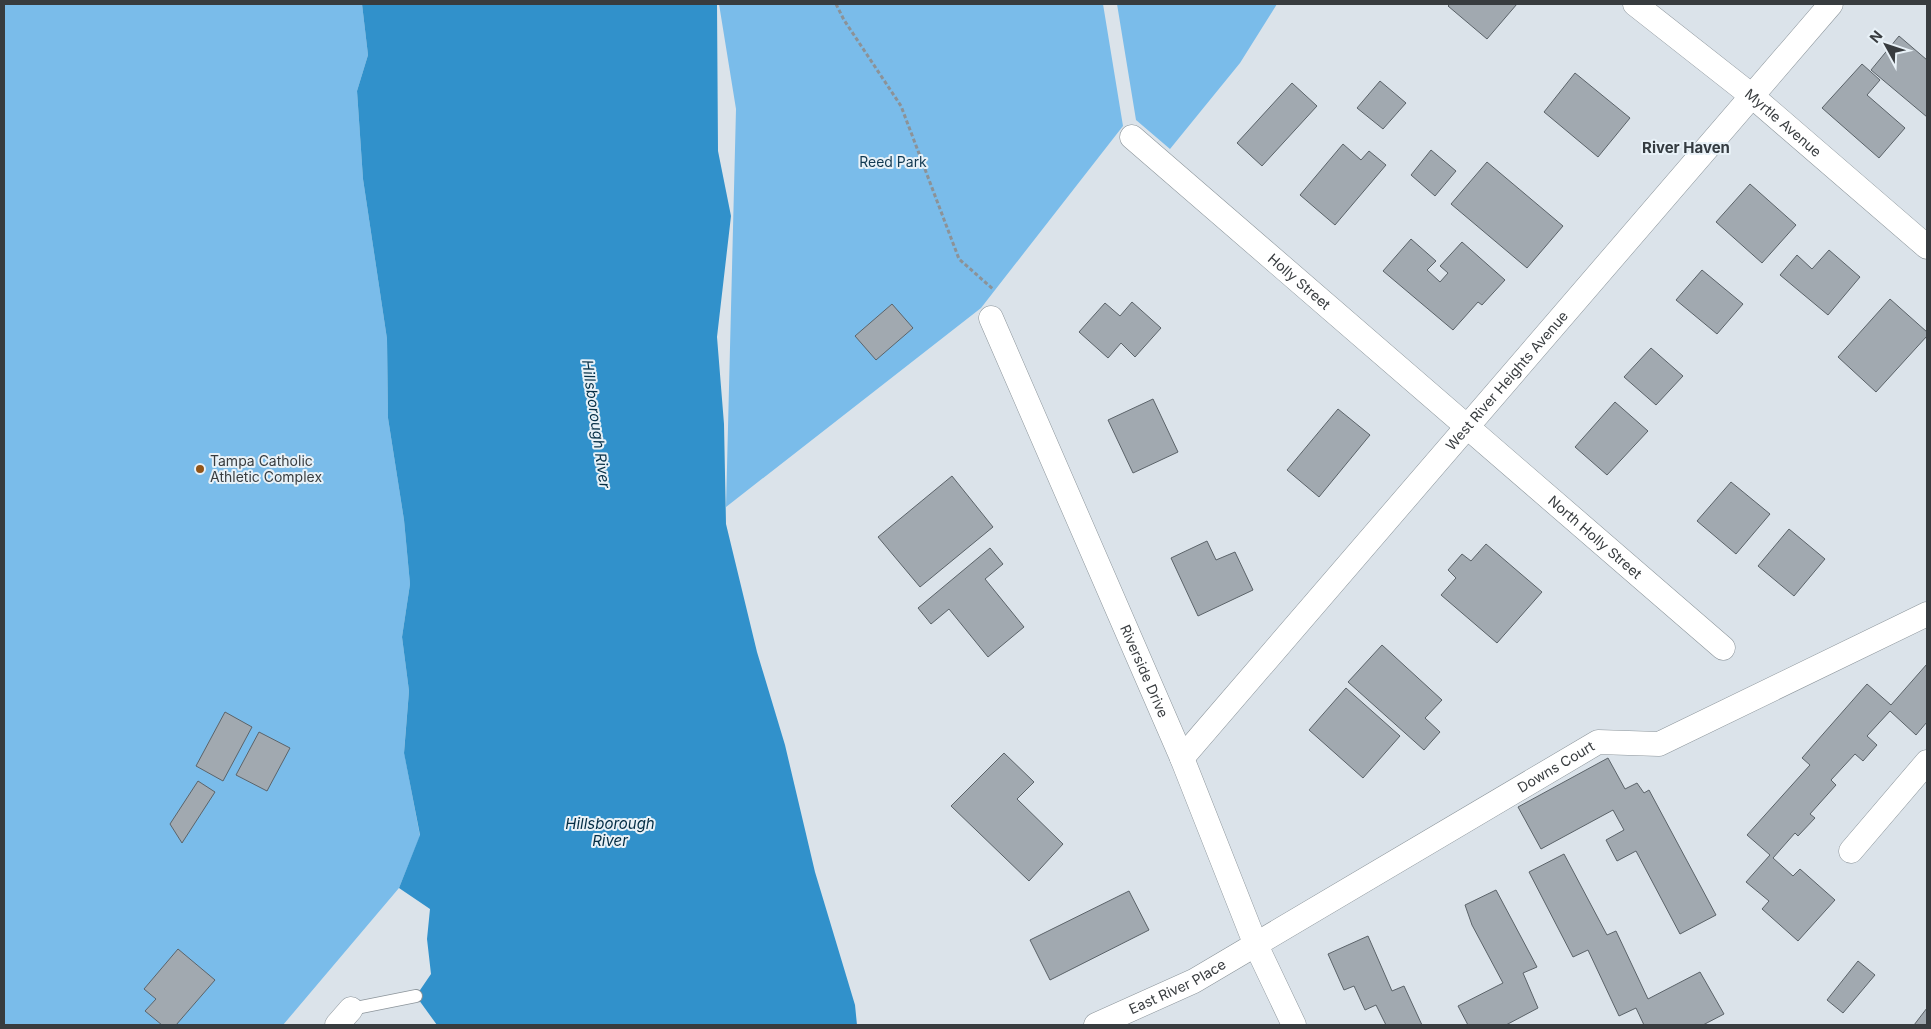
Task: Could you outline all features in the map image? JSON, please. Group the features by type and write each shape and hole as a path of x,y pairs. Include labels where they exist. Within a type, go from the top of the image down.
{"street":[{"name":"Myrtle Avenue","path":"1635,4 1752,96 1927,247"},
{"name":"West River Heights Avenue","path":"1182,758 1831,4"},
{"name":"Holly Street","path":"1132,137 1467,427"},
{"name":"Riverside Drive","path":"991,318 1182,758 1255,943 1294,1025"},
{"name":"North Holly Street","path":"1467,427 1723,648"},
{"name":"Downs Court","path":"1255,943 1598,742 1659,744 1927,614"},
{"path":"1851,851 1927,762"},
{"name":"East River Place","path":"1096,1025 1194,981 1255,943"}],"lane":[{"path":"344,1017 416,996"}],"path":[{"path":"836,4 844,20 901,106 959,258 995,292 991,318"}],"green space":[{"name":"Tampa Catholic Athletic Complex","path":"4,4 362,4 368,55 357,91 363,179 387,339 388,418 404,520 410,584 402,637 409,691 404,752 420,836 399,888 283,1025 4,1025"},
{"name":"Reed Park","path":"719,4 1103,4 1123,126 981,308 726,507 736,109"},
{"path":"1117,4 1277,4 1240,63 1170,149 1136,120"}],"water":[{"name":"Hillsborough River","path":"362,4 717,4 718,151 731,216 717,337 724,424 726,524 757,652 785,745 815,872 855,1005 857,1025 437,1025 416,996 431,974 427,939 430,909 399,888 420,835 404,753 409,691 402,637 410,584 404,520 388,418 387,339 363,179 357,91 368,55"}],"building":[{"path":"1450,4 1517,4 1487,39 1448,6"},
{"path":"1899,36 1927,60 1927,117 1871,70"},
{"path":"1862,64 1880,80 1867,95 1905,128 1879,158 1822,108"},
{"path":"1575,73 1630,118 1598,157 1544,112"},
{"path":"1380,81 1406,103 1383,129 1357,108"},
{"path":"1292,83 1317,106 1262,166 1237,143"},
{"path":"1343,144 1361,160 1369,151 1386,165 1335,225 1300,195"},
{"path":"1431,150 1456,171 1435,196 1411,175"},
{"path":"1487,162 1563,226 1527,268 1451,204"},
{"path":"1750,184 1796,225 1762,263 1716,222"},
{"path":"1411,239 1436,261 1427,270 1440,282 1448,273 1440,266 1462,242 1505,280 1482,305 1478,302 1453,330 1383,271"},
{"path":"1829,250 1860,277 1828,315 1780,275 1797,255 1812,269"},
{"path":"1702,270 1743,304 1717,334 1676,300"},
{"path":"1890,299 1927,332 1927,336 1876,392 1838,357"},
{"path":"1132,302 1161,328 1135,357 1121,343 1108,358 1079,332 1105,303 1120,316"},
{"path":"892,304 913,328 876,360 855,336"},
{"path":"1651,348 1683,376 1656,405 1624,377"},
{"path":"1153,399 1178,452 1133,473 1108,420"},
{"path":"1615,402 1648,431 1607,475 1575,447"},
{"path":"1338,409 1370,435 1319,497 1287,470"},
{"path":"952,476 993,527 920,587 878,537"},
{"path":"1731,482 1770,514 1736,554 1697,521"},
{"path":"1789,529 1825,559 1794,596 1758,566"},
{"path":"1207,541 1216,560 1235,552 1253,590 1198,616 1171,558"},
{"path":"1486,544 1542,592 1497,643 1441,595 1456,578 1448,570 1462,554 1471,561"},
{"path":"990,548 1003,564 985,579 1024,627 988,657 949,609 931,624 918,608"},
{"path":"1382,645 1442,700 1425,718 1440,732 1424,750 1348,682"},
{"path":"1927,664 1927,722 1916,735 1890,711 1867,736 1877,745 1863,761 1855,754 1831,780 1836,785 1810,814 1815,818 1798,836 1795,833 1773,858 1793,876 1800,869 1835,900 1798,941 1762,909 1769,901 1746,882 1770,855 1747,835 1810,765 1802,758 1867,684 1891,705"},
{"path":"1346,688 1400,736 1363,778 1309,730"},
{"path":"225,712 252,727 223,781 196,766"},
{"path":"259,732 290,748 267,791 236,775"},
{"path":"1004,753 1034,782 1017,799 1063,844 1029,881 951,806"},
{"path":"1608,758 1625,789 1637,783 1644,793 1649,790 1716,915 1680,934 1636,851 1617,861 1606,840 1624,830 1613,810 1541,849 1518,807"},
{"path":"198,781 215,792 182,843 170,824"},
{"path":"1564,854 1607,935 1616,931 1648,999 1700,972 1724,1014 1703,1025 1644,1025 1636,1008 1619,1016 1588,950 1573,957 1529,872"},
{"path":"1496,890 1537,967 1523,973 1538,1008 1506,1025 1468,1025 1458,1006 1503,983 1472,925 1465,905"},
{"path":"1129,891 1149,930 1050,980 1030,940"},
{"path":"1368,936 1392,991 1404,986 1422,1025 1386,1025 1376,1005 1365,1010 1354,986 1344,990 1328,954"},
{"path":"178,949 215,980 176,1025 162,1025 145,1011 156,999 144,989"},
{"path":"1858,961 1875,975 1843,1013 1827,1000"},
{"path":"1927,1008 1927,1025 1914,1025"}],"place":[{"name":"Tampa Catholic Athletic Complex","path":"200,469"}],"district":[{"name":"River Haven","path":"1686,148"}]}
